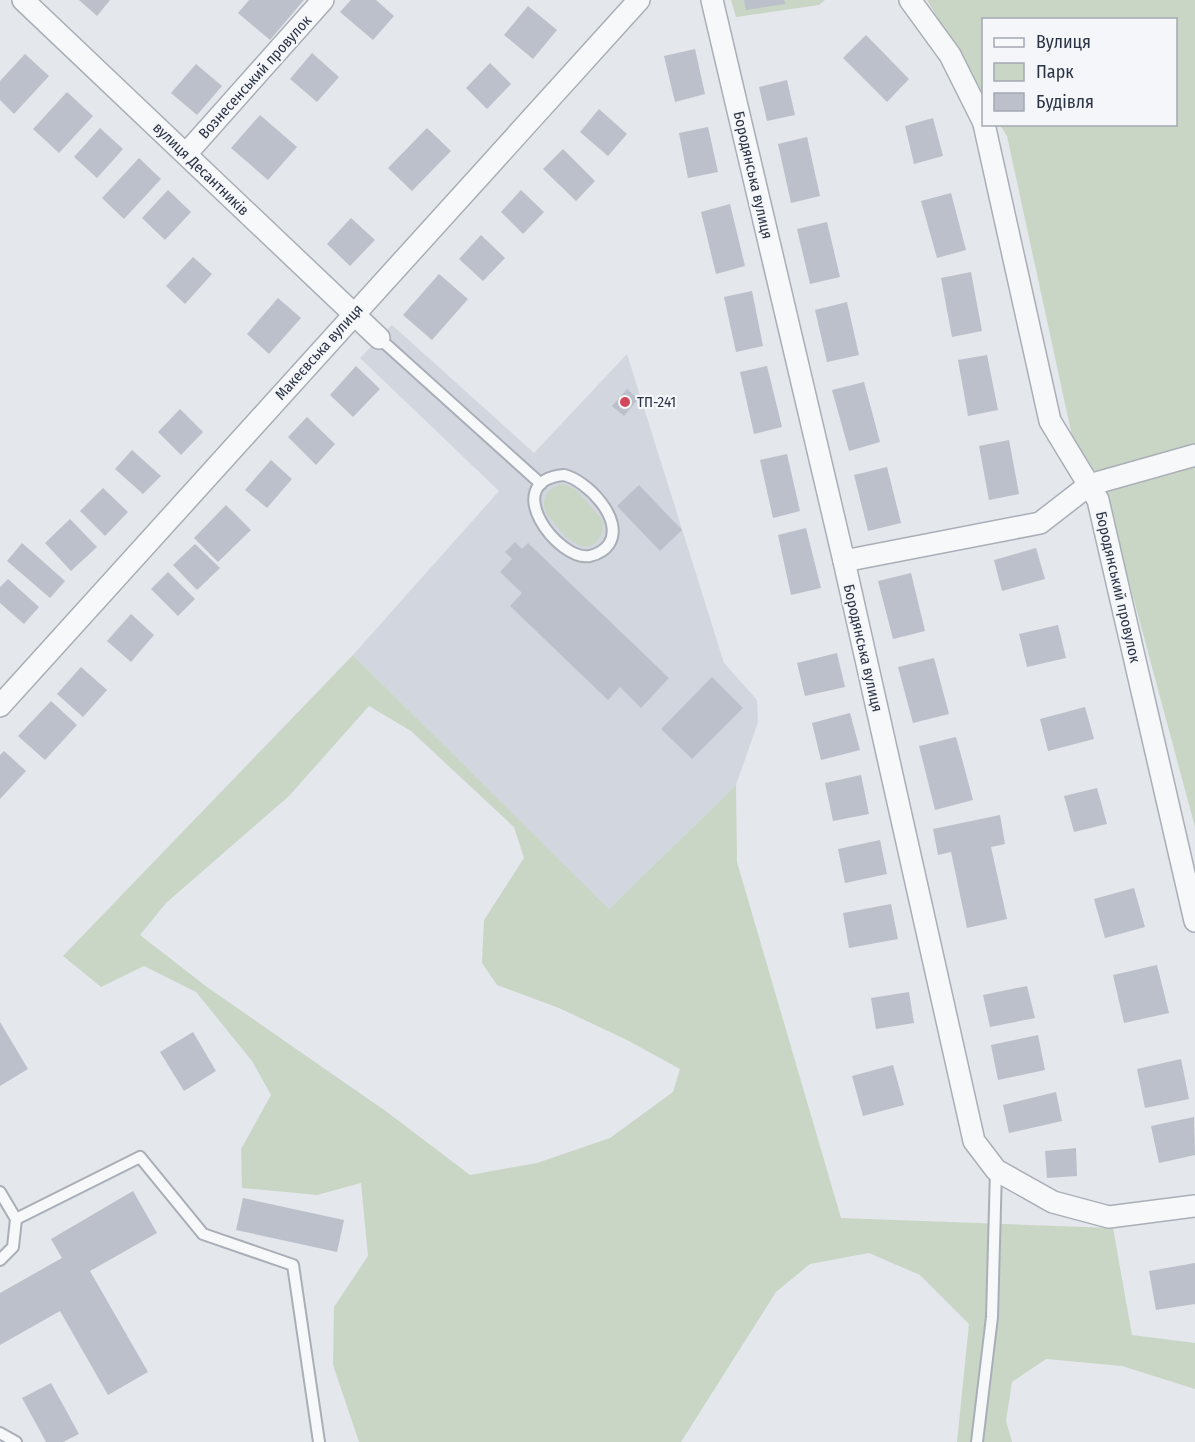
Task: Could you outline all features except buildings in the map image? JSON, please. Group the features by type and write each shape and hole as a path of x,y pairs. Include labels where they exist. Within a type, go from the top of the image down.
{"street":[{"name":"вулиця Десантників","path":"23,0 379,338"},
{"name":"Вознесенський провулок","path":"186,154 323,0"},
{"name":"Макеєвська вулиця","path":"0,706 639,0"},
{"name":"Бородянська вулиця","path":"712,0 844,561 974,1141 996,1170 1053,1202 1109,1217 1195,1206"},
{"name":"Бородянський провулок","path":"910,0 950,55 982,120"},
{"name":"Бородянський провулок","path":"984,126 1050,421 1098,500 1190,878 1195,921"},
{"path":"844,561 1040,523 1089,485 1195,455"}],"lane":[{"path":"379,338 541,484"},
{"path":"556,476 572,477 579,481 612,519 612,538 604,549 593,555 580,556 564,547 536,515 534,498 541,484 556,476"},
{"path":"16,1219 140,1157 203,1234 293,1265 319,1442"},
{"path":"977,1442 992,1317 996,1170"},
{"path":"0,1192 16,1219 13,1247 0,1260"},
{"path":"0,1434 16,1442"}],"shaded area":[{"path":"392,325 534,453 627,354 724,663 757,700 758,722 736,785 609,909 353,655 499,491 360,358"}],"green space":[{"path":"731,0 825,0 819,5 736,17"},
{"path":"927,0 1195,0 1195,827 1106,496 1072,436 1007,136 1001,126 1177,126 1177,18 982,18 982,94"},
{"path":"564,484 575,489 602,519 600,537 592,545 581,546 571,540 547,515 544,504 546,495 553,488"},
{"path":"353,655 609,909 736,785 737,862 841,1218 1113,1228 1132,1335 1195,1343 1195,1389 1122,1366 1046,1359 1012,1382 1006,1421 1012,1442 957,1442 969,1324 920,1275 869,1253 810,1264 776,1292 681,1442 359,1442 333,1365 334,1307 368,1256 361,1183 317,1195 242,1188 241,1149 271,1095 252,1061 196,992 144,966 101,987 63,956","holes":["369,706 411,731 514,827 524,858 484,920 482,963 497,985 559,1008 627,1040 680,1069 673,1092 610,1138 537,1163 470,1175 387,1112 207,987 140,935 166,903 289,796"]}],"place":[{"name":"ТП-241","path":"625,402"}]}
